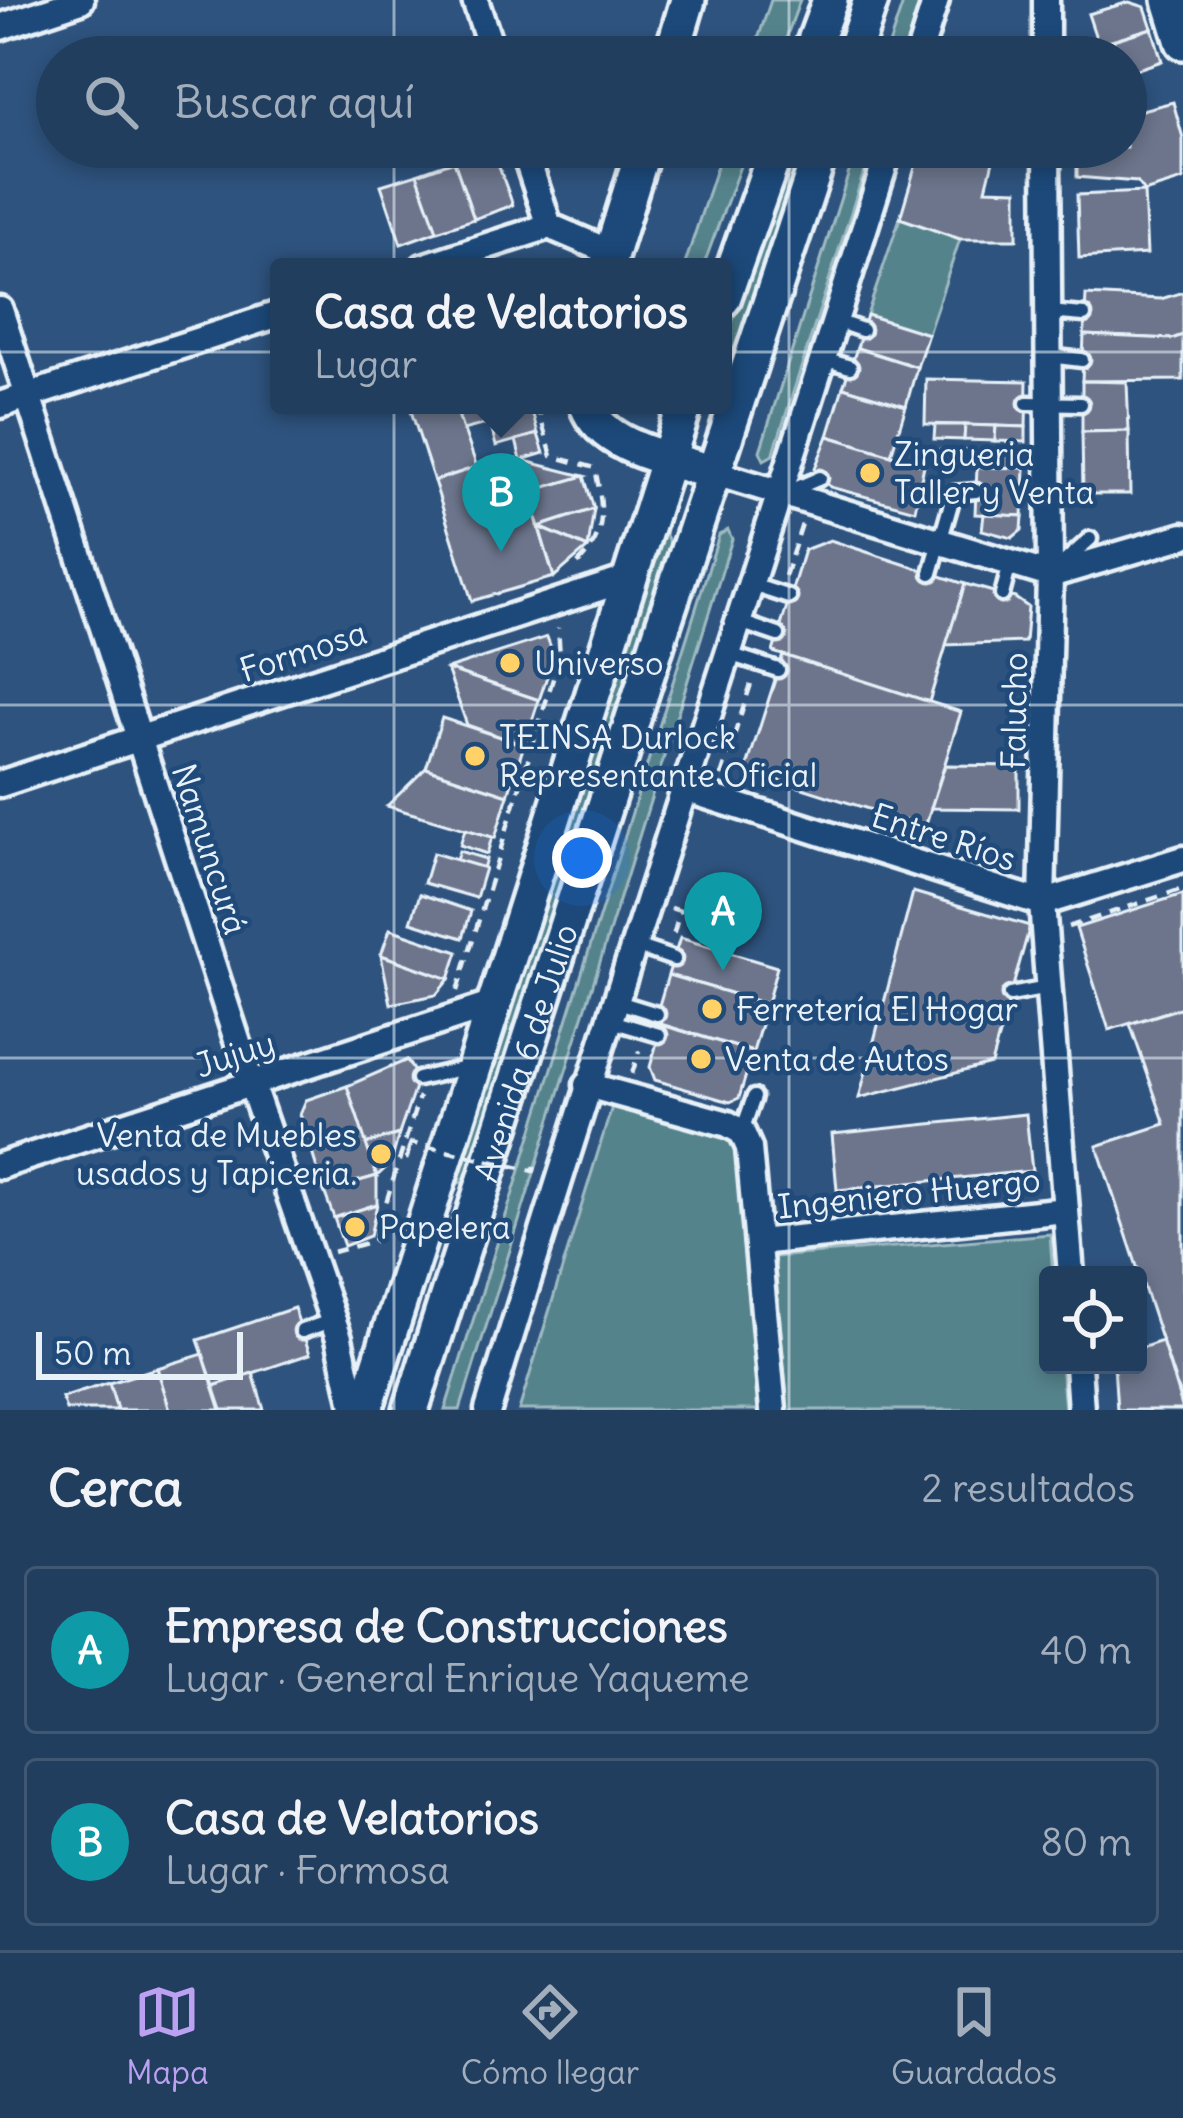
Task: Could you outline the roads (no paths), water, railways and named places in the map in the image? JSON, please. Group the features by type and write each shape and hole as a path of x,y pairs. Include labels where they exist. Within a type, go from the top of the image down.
{"main road":[{"path":"677,36 688,0"},
{"path":"817,36 830,0"},
{"path":"859,36 871,0"},
{"path":"1170,0 1183,42"},
{"path":"610,258 637,168"},
{"path":"732,273 769,168"},
{"name":"Avenida 6 de Julio","path":"411,1410 815,168"},
{"path":"590,414 625,442 715,472"},
{"name":"Avenida 6 de Julio","path":"365,1410 682,414"}],"street":[{"path":"0,27 81,0"},
{"path":"475,0 487,36"},
{"path":"925,36 936,0"},
{"path":"1046,0 1046,36"},
{"path":"530,168 548,226 605,258"},
{"path":"488,1410 587,1084 883,168"},
{"name":"Falucho","path":"1047,168 1048,356 1038,403 1050,575 1042,903 1070,1266"},
{"path":"451,258 548,226"},
{"name":"Namuncurá","path":"0,310 251,1083 333,1320 355,1410"},
{"path":"0,404 270,317"},
{"path":"715,472 1050,575 1183,536"},
{"name":"Formosa","path":"0,784 627,579"},
{"name":"Entre Ríos","path":"685,789 868,835 1042,903 1183,859"},
{"name":"Jujuy","path":"0,1166 491,1005"},
{"path":"587,1084 742,1132 749,1148 773,1410"},
{"name":"Ingeniero Huergo","path":"758,1242 1066,1210"},
{"path":"1079,1374 1081,1410"}],"lane":[{"path":"1048,312 1084,315"},
{"path":"836,321 862,330"},
{"path":"1048,356 1082,360"},
{"path":"824,359 850,367"},
{"path":"1038,403 1082,404"},
{"path":"781,496 820,478"},
{"path":"932,573 954,493 976,491"},
{"path":"1050,575 1090,539"},
{"path":"1002,595 1010,564"},
{"path":"752,585 790,597"},
{"path":"740,622 778,635"},
{"path":"729,654 778,670"},
{"path":"633,945 670,958"},
{"path":"1010,994 1049,988"},
{"path":"612,1011 657,1013"},
{"path":"612,1011 659,1035"},
{"path":"422,1078 472,1067"},
{"path":"742,1132 754,1097"},
{"path":"302,1331 333,1320"}],"place":[{"name":"Zingueria Taller y Venta","path":"870,473"},
{"name":"Casa de Velatorios","path":"501,552"},
{"name":"Universo","path":"510,663"},
{"name":"TEINSA Durlock Representante Oficial","path":"475,756"},
{"name":"Empresa de Construcciones","path":"723,971"},
{"name":"Ferretería El Hogar","path":"712,1009"},
{"name":"Venta de Autos","path":"701,1059"},
{"name":"Venta de Muebles usados y Tapiceria.","path":"381,1154"},
{"name":"Papelera","path":"355,1227"}]}
